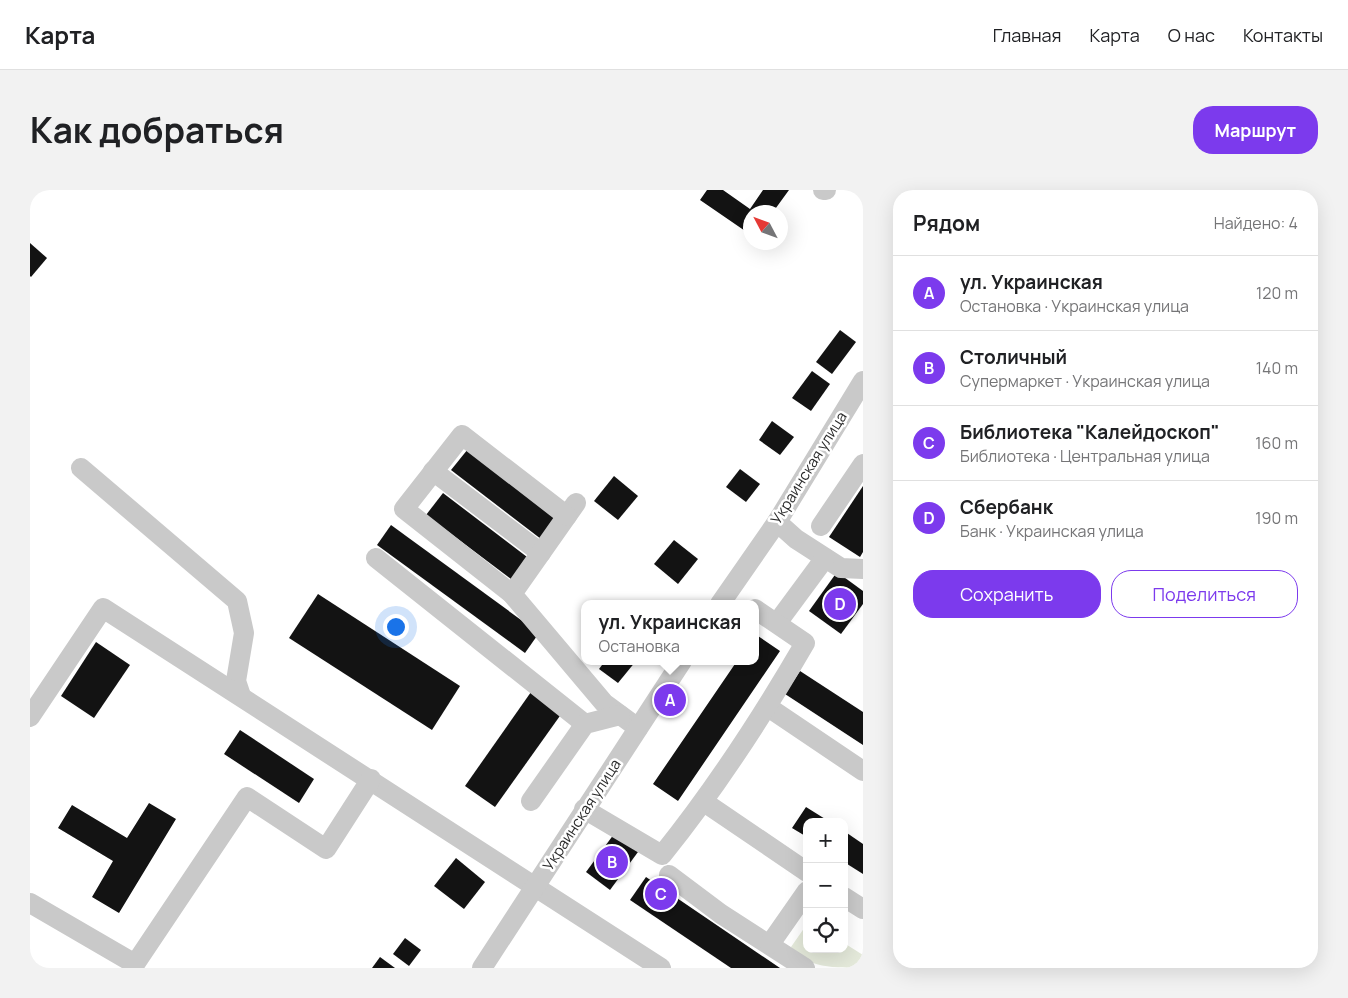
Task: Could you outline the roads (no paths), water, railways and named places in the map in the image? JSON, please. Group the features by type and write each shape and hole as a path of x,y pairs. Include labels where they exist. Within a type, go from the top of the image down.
{"street":[{"name":"Украинская улица","path":"724,597 777,522 863,381"},
{"path":"512,594 572,509 462,436 404,508 512,594 604,704 638,728"},
{"path":"821,526 863,464"},
{"path":"80,468 237,601 244,633 236,681 241,696"},
{"path":"433,472 541,553"},
{"path":"777,522 796,539 840,568 863,569"},
{"path":"376,558 585,724"},
{"path":"777,623 825,558"},
{"path":"30,717 103,608 661,968"},
{"path":"584,809 662,855 704,802 768,707 804,643 759,611"},
{"name":"Украинская улица","path":"482,968 679,665"},
{"path":"768,707 863,770"},
{"path":"532,801 585,724 620,715"},
{"path":"30,903 135,964 247,797 326,849 371,780"},
{"path":"704,802 803,869"},
{"path":"669,875 721,914 805,968"},
{"path":"770,944 803,896"},
{"path":"848,900 863,909"}],"place":[{"name":"Сбербанк","path":"840,604"},
{"name":"ул. Украинская","path":"670,700"},
{"name":"Столичный","path":"612,862"},
{"name":"Библиотека \"Калейдоскоп\"","path":"661,894"}]}
